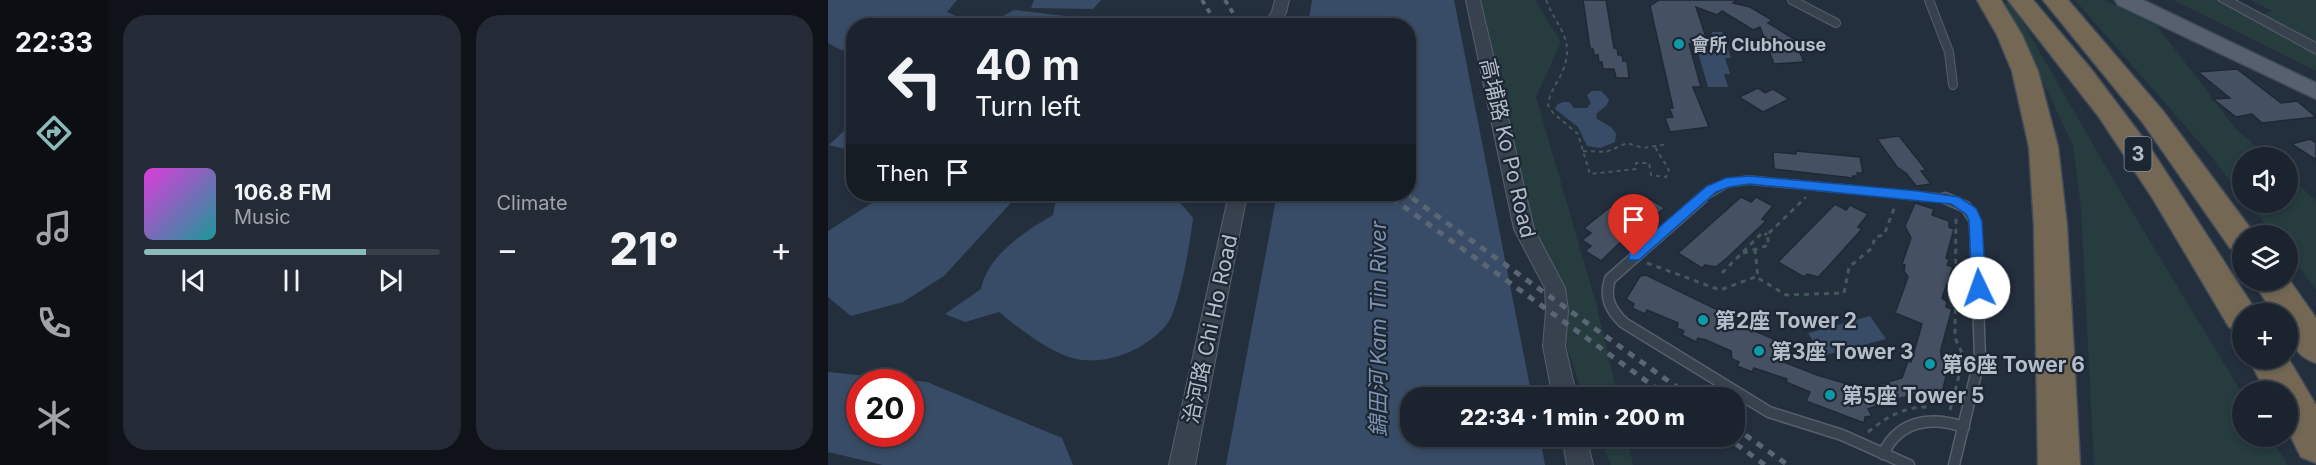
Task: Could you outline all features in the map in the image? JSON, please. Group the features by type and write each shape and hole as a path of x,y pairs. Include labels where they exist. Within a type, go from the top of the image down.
{"highway":[{"path":"1989,0 2005,28 2030,86 2047,164 2054,390 2059,465"},
{"name":"3","path":"2020,0 2053,36 2118,124 2233,303"},
{"name":"3","path":"2055,0 2091,39 2150,114 2232,226"},
{"path":"2277,291 2316,348"},
{"path":"2287,291 2316,320"},
{"path":"2298,412 2316,444"}],"main road":[{"path":"2126,0 2316,92"},
{"path":"2154,0 2316,80"}],"street":[{"path":"1276,18 1280,13 1282,0"},
{"name":"高埔路 Ko Po Road","path":"1473,0 1524,229 1555,288 1557,311 1554,346 1563,387"},
{"path":"2225,0 2316,49"},
{"name":"治河路 Chi Ho Road","path":"1182,465 1237,201"},
{"path":"1576,447 1580,465"}],"lane":[{"path":"1792,0 1836,23"},
{"path":"1929,0 1950,50 1954,70 1953,85"},
{"path":"1909,465 1842,435 1769,412 1624,323 1608,303 1607,286 1610,279 1706,194 1726,183 1755,181 1954,200 1966,207 1976,221 1981,333 1976,380 1954,465"},
{"path":"1883,454 1889,438 1904,427 1932,420 1964,427"}],"path":[{"path":"1546,0 1565,31 1569,50 1565,70 1550,95 1548,104 1553,112 1576,131 1590,174 1636,169 1636,163 1643,161 1649,163 1651,175 1662,178 1668,175 1669,170 1654,147"},
{"path":"1583,151 1606,152 1627,143 1643,148 1668,144"},
{"path":"1767,235 1809,193 1800,192"},
{"path":"1755,249 1758,276 1786,295 1844,293 1849,267 1872,248 1875,237 1884,235 1896,201"},
{"path":"1943,411 1952,406 1964,357 1955,338 1956,219 1954,212"},
{"path":"1722,273 1763,232 1767,235"},
{"path":"1743,253 1769,245 1767,235"},
{"path":"1654,254 1645,262 1715,289 1725,289 1758,276"},
{"path":"1862,432 1871,430 1882,419 1903,410 1920,406 1938,409"}],"green space":[{"path":"1480,0 1535,0 1561,42 1536,97 1596,303 1616,387 1581,387 1566,345 1568,311 1565,286 1534,228"},
{"path":"2075,0 2104,0 2157,26 2236,129 2257,147 2232,147 2232,183 2207,151"},
{"path":"2173,0 2216,0 2316,54 2316,71"},
{"path":"2250,0 2316,0 2316,45 2260,16 2273,11"},
{"path":"2011,2 2128,205 2235,381 2232,381 2232,447 2276,447 2288,465 2094,465 2081,208 2073,145 2005,3"},
{"path":"2298,184 2316,201 2316,290 2298,266 2298,225 2266,225 2256,213 2298,213"},
{"path":"1604,447 1629,447 1633,465 1611,465"}],"water":[{"path":"828,0 957,0 947,12 960,18 846,18 846,50 841,50 828,43"},
{"path":"1034,0 1101,0 1093,9 1031,8"},
{"name":"錦田河 Kam Tin River","path":"1312,0 1454,0 1530,387 1400,387 1400,447 1542,447 1545,465 1226,465 1276,201 1416,201 1416,18 1309,18"},
{"path":"1014,10 1083,18 999,18"},
{"path":"1712,32 1722,32 1731,58 1725,58 1730,74 1724,74 1728,87 1708,87 1698,52 1710,51 1709,46 1714,46 1717,51"},
{"path":"1592,91 1601,91 1609,99 1607,105 1596,114 1597,119 1611,127 1616,134 1615,142 1600,148 1587,146 1578,127 1555,109 1562,102 1569,102 1574,108 1587,108 1591,103 1587,95"},
{"path":"846,129 846,149 829,145"},
{"path":"875,201 1013,201 944,276 903,302 851,316 828,297 828,231"},
{"path":"1058,201 1179,201 1193,218 1184,273 1176,304 1167,324 1148,342 1111,358 1085,360 1063,355 1044,345 999,312 965,322 945,314 981,289 991,265 999,255 1019,237 1053,215"},
{"path":"1870,316 1886,339 1822,356 1808,333"},
{"path":"828,372 846,374 846,447 924,447 924,382 1062,438 1073,465 883,465 828,452"}],"building":[{"path":"1583,0 1606,0 1614,48 1617,48 1618,55 1622,55 1623,61 1627,61 1629,78 1616,78 1614,69 1603,69 1598,55 1594,55 1593,49 1590,48"},
{"path":"1659,0 1737,0 1733,3 1750,7 1772,20 1768,23 1794,39 1804,62 1774,64 1760,27 1753,30 1722,11 1717,15 1696,7 1708,43 1689,44 1701,87 1693,87 1709,127 1670,132 1665,118 1673,117 1669,108 1673,108 1650,6"},
{"path":"2237,69 2281,103 2297,101 2316,117 2262,123 2252,114 2236,117 2213,99 2230,98 2198,72"},
{"path":"1758,88 1765,93 1773,89 1789,99 1763,112 1739,97"},
{"path":"1899,136 1926,170 1921,171 1931,184 1916,186 1906,173 1897,167 1877,139"},
{"path":"2310,139 2316,143 2316,160 2298,147 2292,144"},
{"path":"1796,151 1860,157 1863,173 1857,173 1858,176 1853,176 1853,178 1774,169 1773,152 1796,154"},
{"path":"1741,197 1751,202 1756,197 1773,206 1762,219 1766,221 1727,258 1716,267 1705,265 1702,268 1678,253"},
{"path":"1635,198 1644,203 1650,199 1665,208 1631,232 1601,261 1585,251 1591,246 1582,240 1591,233 1584,228 1619,200 1626,205"},
{"path":"1915,203 1934,209 1932,215 1949,221 1949,227 1954,229 1946,258 1949,260 1947,265 1953,267 1942,298 1947,302 1946,307 1952,309 1941,349 1941,356 1950,360 1940,401 1933,398 1927,400 1923,394 1896,399 1868,409 1872,416 1865,417 1864,423 1806,401 1810,392 1786,382 1787,379 1754,368 1752,372 1737,366 1739,362 1732,359 1731,351 1706,340 1698,338 1696,342 1682,335 1684,331 1677,328 1678,323 1647,310 1645,314 1632,308 1634,304 1626,299 1640,276 1646,275 1722,312 1728,320 1776,340 1783,349 1789,352 1784,362 1864,389 1902,378 1908,361 1911,362 1922,324 1895,313 1908,277 1904,271 1905,265 1902,264 1911,238 1905,226"},
{"path":"1835,204 1846,210 1850,205 1868,214 1858,227 1862,229 1826,269 1818,277 1807,274 1804,277 1778,262"}],"railway":[{"path":"1202,0 1213,18"},
{"path":"1225,0 1236,18"},
{"path":"1396,201 1655,387"},
{"path":"1416,201 1677,387"},
{"path":"1745,435 1788,465"},
{"path":"1740,447 1765,465"}],"place":[{"name":"會所 Clubhouse","path":"1679,44"},
{"name":"第2座 Tower 2","path":"1703,320"},
{"name":"第3座 Tower 3","path":"1759,351"},
{"name":"第6座 Tower 6","path":"1930,364"},
{"name":"第5座 Tower 5","path":"1830,395"}],"route":[{"path":"1634,256 1712,189 1726,183 1749,180 1940,197 1954,200 1966,207 1974,216 1979,288"}]}
